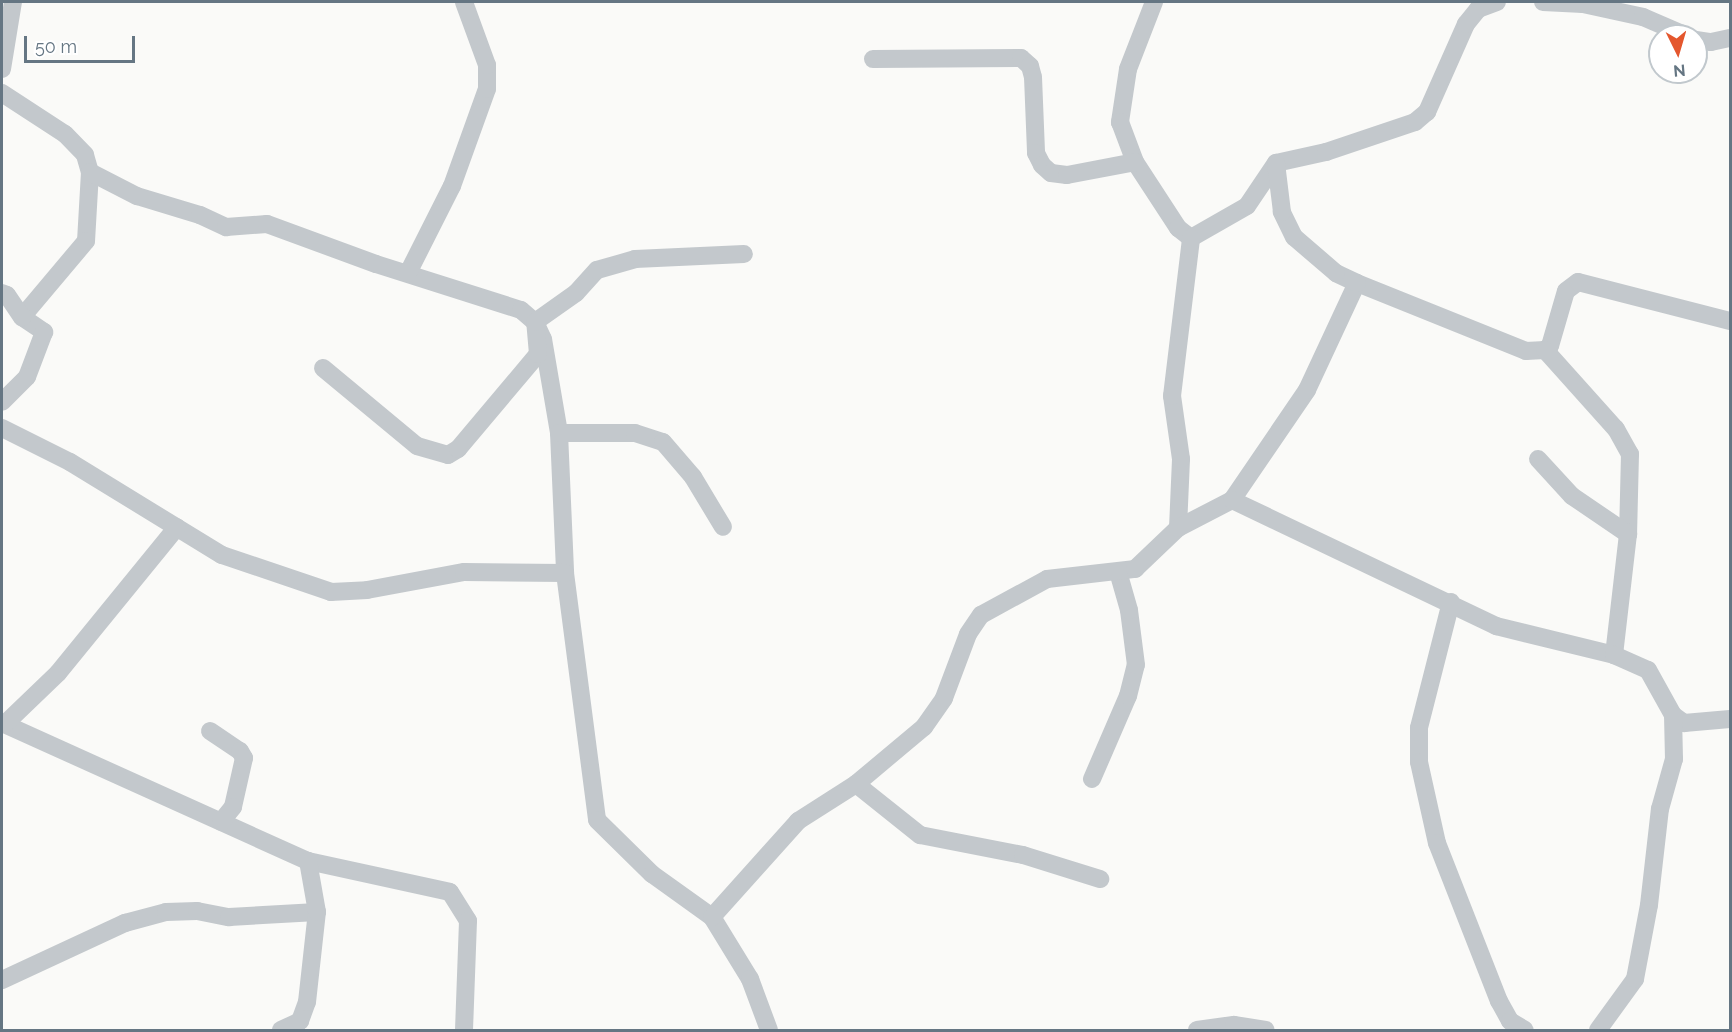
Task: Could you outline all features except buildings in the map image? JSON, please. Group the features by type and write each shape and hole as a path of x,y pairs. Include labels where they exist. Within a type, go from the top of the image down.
{"street":[{"path":"2,69 13,2"},
{"path":"408,273 452,186 487,89 487,65 464,2"},
{"path":"1154,2 1128,69 1120,122 1135,162 1178,228 1191,238"},
{"path":"1191,238 1247,206 1276,163 1326,152 1415,122 1427,112 1466,24 1478,9 1497,2"},
{"path":"1542,2 1583,4 1643,17 1659,24"},
{"path":"1708,42 1731,38"},
{"path":"873,60 1021,58 1030,66 1033,77 1036,153 1041,165 1052,173 1067,175 1135,162"},
{"path":"2,93 64,134 85,155 90,172 86,241 22,317"},
{"path":"1276,163 1282,212 1294,237 1336,273 1526,351 1545,350 1550,346 1566,291 1578,282 1731,321"},
{"path":"90,172 137,196 200,215 226,227 267,224 521,310 535,322 543,339 559,433 565,573 597,820 652,873 712,917 750,979 769,1030"},
{"path":"1178,528 1181,459 1172,396 1191,238"},
{"path":"535,322 576,293 597,270 635,259 744,254"},
{"path":"712,917 798,821 856,784 924,727 944,698 968,634 981,615 1047,579 1135,569 1148,560 1178,528 1232,500 1307,390 1357,283"},
{"path":"2,293 22,317 44,332 27,377 2,402"},
{"path":"323,369 417,446 447,455 458,449 538,354 535,322"},
{"path":"1545,350 1616,429 1630,454 1628,534 1614,655"},
{"path":"2,428 70,462 222,555 331,592 367,590 464,572 565,573"},
{"path":"559,433 635,433 663,442 693,477 723,527"},
{"path":"1538,459 1572,496 1628,534"},
{"path":"1232,500 1450,602 1496,626 1614,655 1648,670 1673,715 1684,723 1701,724 1731,719"},
{"path":"177,527 58,673 3,723 308,861 450,892 468,921 464,1030"},
{"path":"1092,779 1128,696 1136,665 1130,610 1118,572"},
{"path":"1450,602 1419,728 1419,762 1437,843 1515,1027"},
{"path":"1598,1030 1635,979 1649,905 1660,809 1674,759 1673,715"},
{"path":"210,731 240,751 244,758 233,807 221,822"},
{"path":"856,784 920,835 1023,855 1100,879"},
{"path":"281,1030 300,1021 307,1002 317,912 308,861"},
{"path":"2,980 125,923 166,912 197,911 229,917 317,912"},
{"path":"1197,1030 1234,1025 1266,1030"}]}
